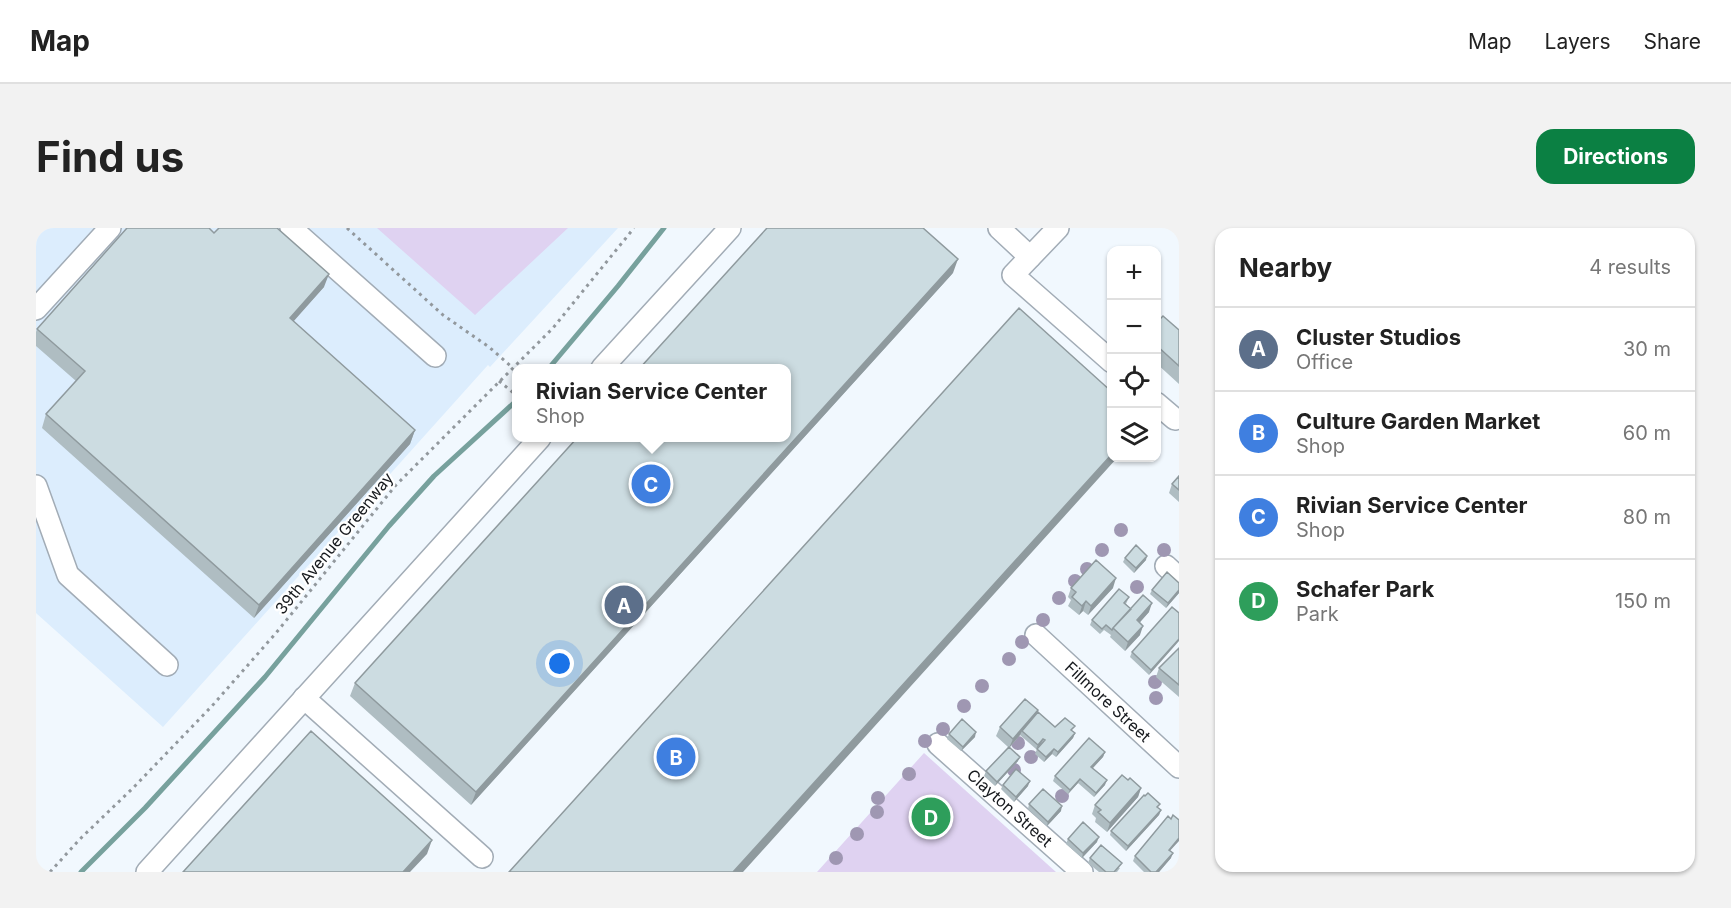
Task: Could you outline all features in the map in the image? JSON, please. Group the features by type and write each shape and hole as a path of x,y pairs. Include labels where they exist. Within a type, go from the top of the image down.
{"street":[{"path":"36,309 110,228"},
{"path":"291,228 435,356"},
{"path":"607,364 730,228"},
{"path":"999,228 1030,257"},
{"path":"1058,228 1013,275 1107,358"},
{"path":"1161,406 1175,419"},
{"path":"147,872 536,442"},
{"path":"36,486 68,574 167,665"},
{"name":"Fillmore Street","path":"1036,635 1179,767"},
{"path":"304,698 482,857"},
{"name":"Clayton Street","path":"938,744 1082,872"}],"path":[{"path":"346,228 437,310 489,347 512,367"},
{"name":"39th Avenue Greenway","path":"517,364 564,316 634,228"},
{"name":"39th Avenue Greenway","path":"50,872 212,706 276,633 377,506 512,369"},
{"path":"499,381 512,392"}],"shaded area":[{"path":"36,228 618,228 490,367 488,365 163,727 36,613"},
{"path":"377,228 568,228 475,315"},
{"path":"924,753 1056,872 817,872"}],"building":[{"path":"127,228 209,228 214,233 219,228 277,228 329,274 290,318 415,430 259,605 46,414 85,371 37,329"},
{"path":"767,228 923,228 958,259 476,792 355,683 573,442 791,442 791,364 644,364"},
{"path":"1019,308 1107,387 1107,460 733,872 509,872"},
{"path":"1163,316 1179,330 1179,366 1161,350 1161,318"},
{"path":"1179,476 1179,490 1172,484"},
{"path":"1136,545 1147,556 1136,568 1125,558"},
{"path":"1096,560 1116,578 1091,606 1086,601 1082,606 1072,597 1076,592 1071,588"},
{"path":"1167,572 1179,583 1179,590 1168,603 1152,590"},
{"path":"1119,589 1129,597 1124,603 1131,609 1112,630 1106,625 1102,629 1092,620"},
{"path":"1143,595 1152,603 1137,620 1143,626 1128,642 1113,628"},
{"path":"1172,607 1179,613 1179,639 1151,670 1132,652"},
{"path":"1179,648 1179,685 1159,668"},
{"path":"1025,699 1038,710 1013,739 1000,727"},
{"path":"1038,712 1055,727 1065,718 1075,726 1071,730 1075,733 1058,752 1054,749 1046,757 1037,749 1045,740 1043,739 1038,745 1022,731"},
{"path":"962,719 976,732 963,747 949,734"},
{"path":"311,731 432,840 403,872 183,872"},
{"path":"1089,738 1105,752 1091,767 1107,780 1096,793 1080,779 1070,790 1055,776"},
{"path":"1009,747 1020,757 997,782 986,771"},
{"path":"1016,769 1030,781 1016,797 1003,785"},
{"path":"1122,775 1128,780 1130,778 1141,788 1110,823 1098,812 1101,810 1095,805"},
{"path":"1043,789 1062,806 1048,822 1029,804"},
{"path":"1148,793 1160,804 1157,807 1161,810 1128,846 1111,831"},
{"path":"1173,815 1179,820 1179,838 1169,850 1173,853 1156,872 1151,872 1135,856 1168,816 1171,819"},
{"path":"1083,822 1099,837 1083,853 1068,839"},
{"path":"1101,845 1122,863 1114,872 1106,872 1090,858"}],"waterway":[{"path":"552,364 664,228"},
{"path":"81,872 145,808 265,677 389,526 434,476 512,405"}],"place":[{"name":"Rivian Service Center","path":"651,484"},
{"name":"Cluster Studios","path":"624,605"},
{"name":"Culture Garden Market","path":"676,757"},
{"name":"Schafer Park","path":"931,817"}]}
